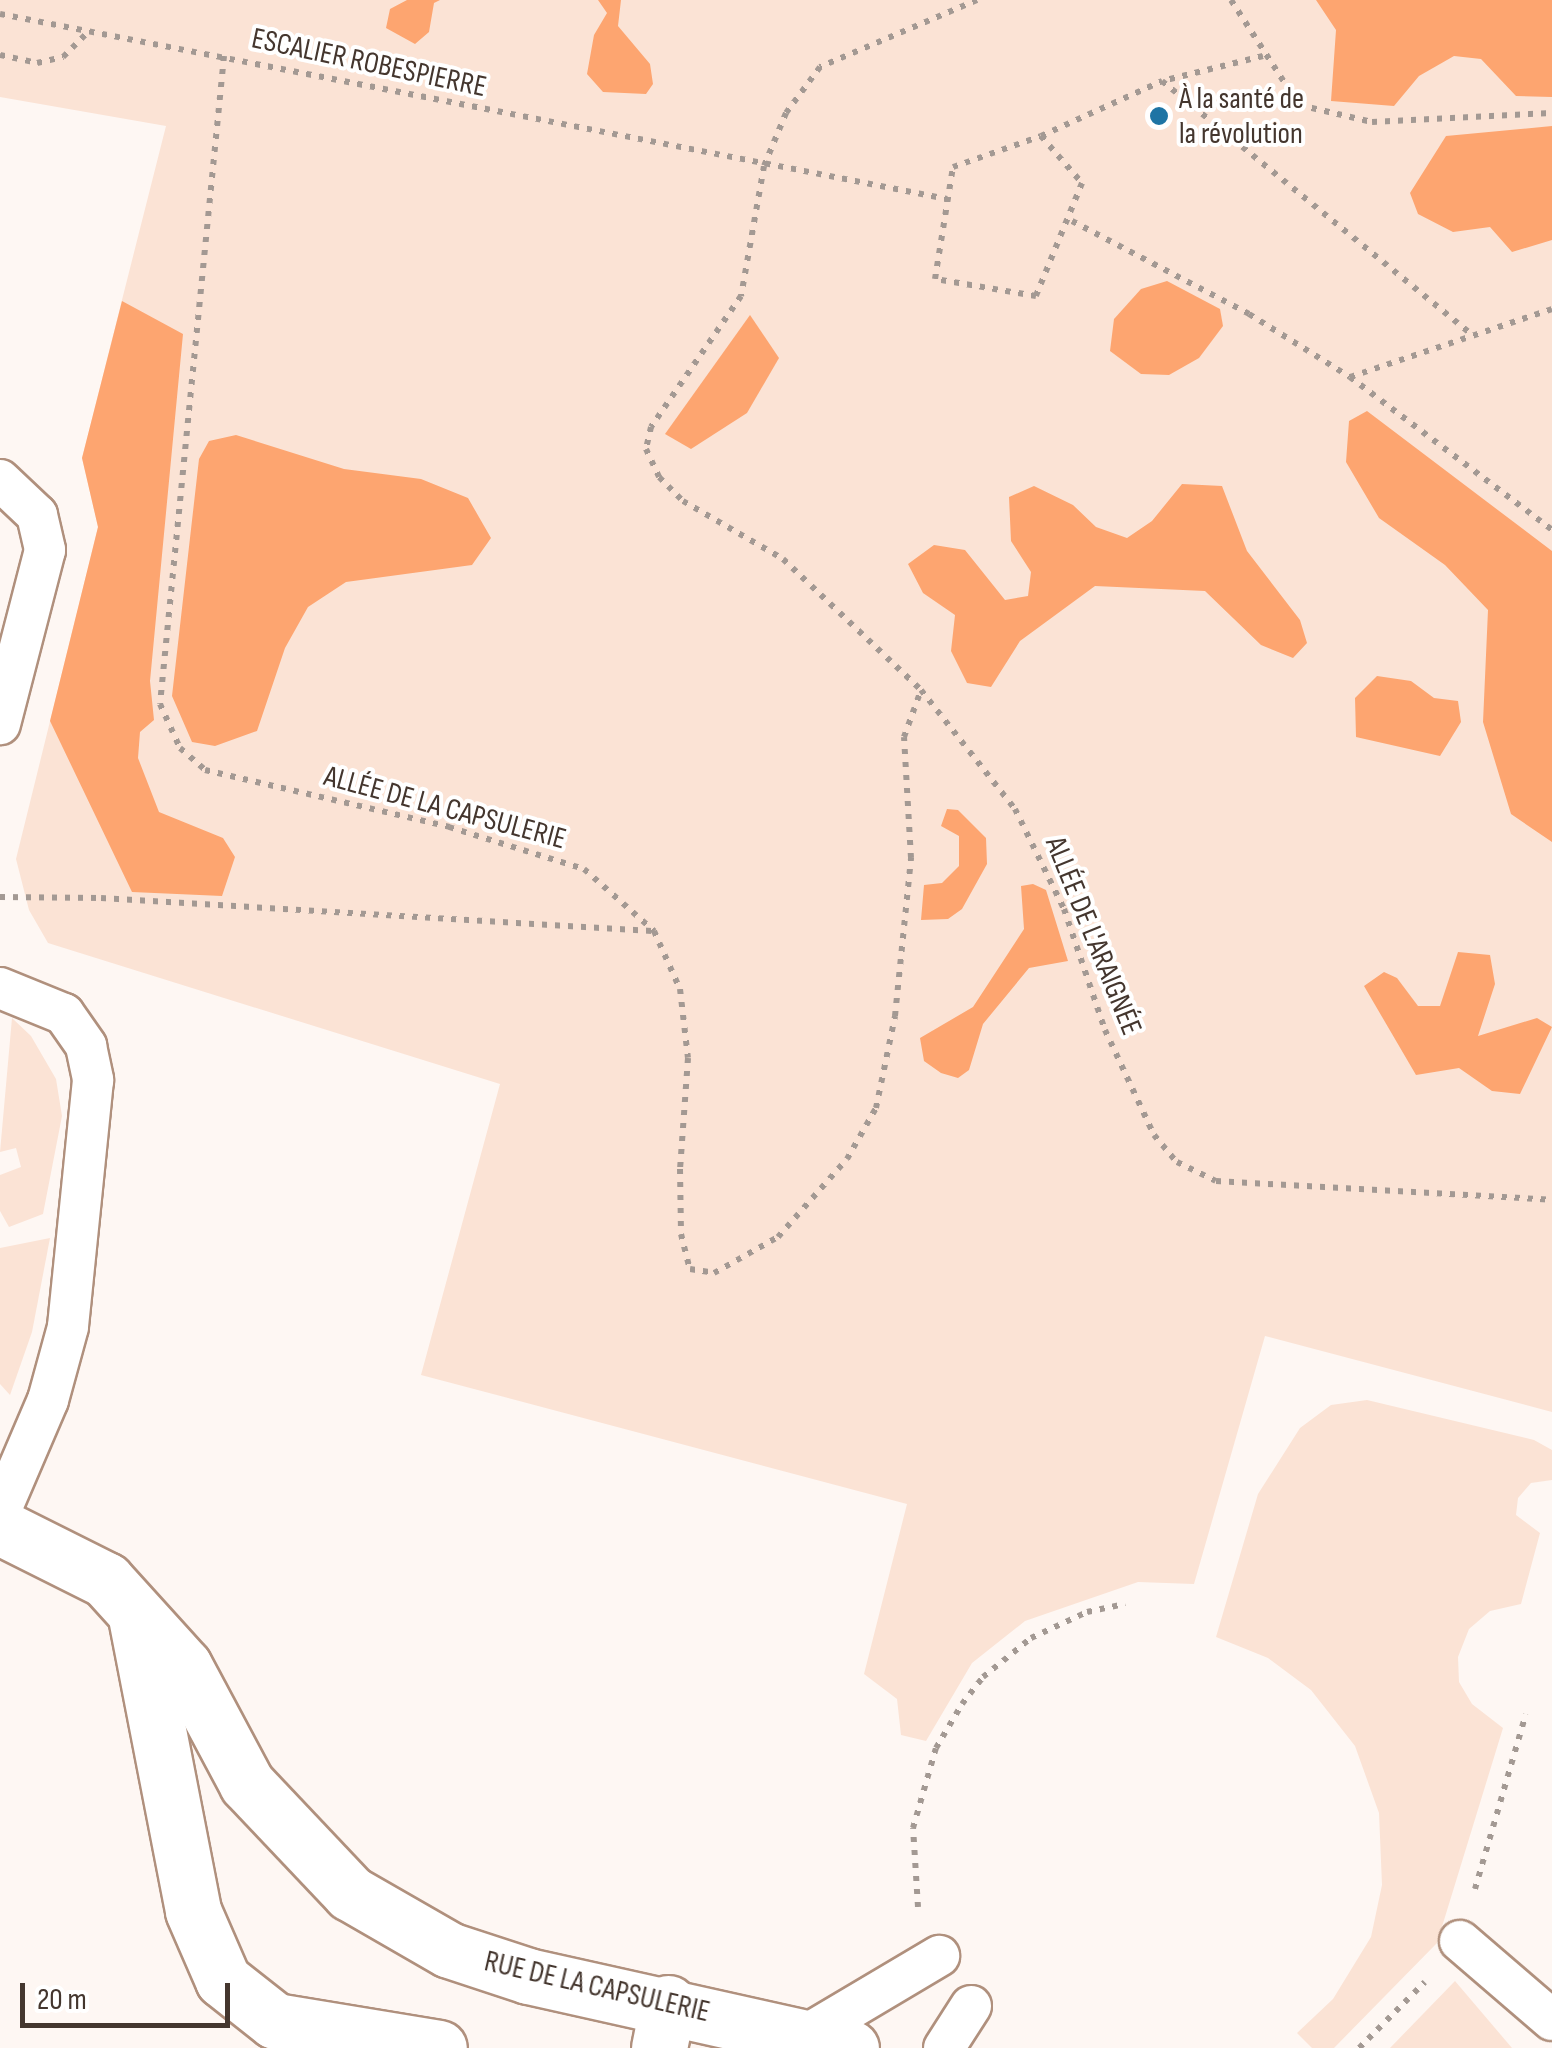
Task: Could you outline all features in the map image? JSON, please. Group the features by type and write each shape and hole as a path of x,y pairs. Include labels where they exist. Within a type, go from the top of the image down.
{"street":[{"name":"RUE DE LA CAPSULERIE","path":"0,1527 106,1580 184,1666 247,1784 350,1893 450,1950 664,2026 829,2042"},
{"path":"135,1614 194,1912 223,1980 275,2022 439,2048"}],"lane":[{"path":"0,480 37,516 45,550 0,724"},
{"path":"0,988 64,1014 86,1046 93,1080 68,1328 48,1400 0,1512"},
{"path":"1460,1941 1552,2020"},
{"path":"829,2042 939,1956"},
{"path":"944,2048 972,2006"}],"path":[{"path":"764,166 786,113 820,67 977,0"},
{"path":"1231,0 1299,106 1372,122 1552,114"},
{"name":"ESCALIER ROBESPIERRE","path":"0,14 947,199"},
{"path":"0,54 38,63 62,57 89,31"},
{"name":"ALLÉE DE LA CAPSULERIE","path":"224,56 160,704 180,748 205,770 449,827 584,869 654,931 680,989 688,1058 681,1234 690,1270 714,1273 778,1236 846,1160 876,1108 894,1016 912,858 904,737 921,690"},
{"path":"1042,136 1082,183 1072,221 1036,296 935,279 954,167 1042,136 1162,80 1264,56"},
{"path":"1162,80 1473,336"},
{"name":"ALLÉE DE L'ARAIGNÉE","path":"764,166 741,296 651,427 646,449 660,478 683,501 782,559 921,690 1015,809 1064,909 1106,1030 1154,1135 1178,1162 1216,1181 1552,1200"},
{"path":"1072,221 1249,314 1350,378 1552,530"},
{"path":"1350,378 1552,309"},
{"path":"0,898 101,898 654,931"},
{"path":"921,1918 912,1873 913,1828 936,1748 962,1704 982,1677 1032,1638 1087,1612 1125,1604"}],"shaded area":[{"path":"0,0 1552,0 1552,1412 1265,1336 1194,1584 1138,1582 1025,1621 972,1663 926,1741 901,1735 897,1699 864,1674 907,1504 421,1375 500,1084 48,943 29,910 16,859 98,527 82,458 166,126 0,97"},
{"path":"407,0 440,0 434,3 429,32 415,44 386,28 390,9"},
{"path":"598,0 621,0 618,26 650,64 653,84 646,94 603,92 587,74 594,35 607,13"},
{"path":"1316,0 1552,0 1552,97 1516,96 1481,59 1454,56 1419,76 1394,106 1331,101 1336,30"},
{"path":"1552,126 1552,240 1512,252 1490,227 1453,232 1418,214 1410,193 1446,136"},
{"path":"1167,281 1220,309 1223,326 1199,358 1169,375 1141,374 1110,351 1114,319 1141,289"},
{"path":"122,301 183,334 150,681 154,720 140,732 138,758 159,812 223,838 235,857 222,896 132,892 50,721 98,527 82,458"},
{"path":"750,315 779,358 747,413 691,449 665,434"},
{"path":"1367,411 1552,551 1552,842 1511,814 1483,722 1488,610 1445,565 1379,518 1346,462 1349,421"},
{"path":"236,435 344,469 421,479 468,498 491,538 472,565 346,582 308,607 285,648 257,731 215,746 192,742 172,696 199,459 209,441"},
{"path":"1182,484 1222,486 1247,551 1300,620 1307,643 1293,658 1261,645 1205,591 1095,586 1020,641 991,687 967,683 951,651 955,615 923,593 908,564 934,545 965,550 1005,600 1028,596 1031,572 1011,541 1009,497 1034,486 1073,505 1096,527 1127,538 1152,521"},
{"path":"1377,676 1411,681 1434,698 1458,701 1461,722 1440,756 1356,737 1355,698"},
{"path":"947,809 958,810 986,838 987,864 962,909 948,919 921,920 924,885 942,883 959,866 959,836 941,826"},
{"path":"1033,884 1046,890 1068,961 1029,968 983,1024 969,1070 958,1078 941,1073 924,1061 920,1038 973,1007 1024,929 1021,886"},
{"path":"1458,952 1490,955 1495,984 1478,1036 1537,1018 1552,1027 1520,1094 1492,1091 1459,1068 1416,1075 1364,986 1384,972 1397,978 1418,1006 1440,1006"},
{"path":"12,1018 31,1036 56,1079 62,1116 43,1214 9,1227 0,1211 0,1175 21,1167 16,1148 0,1152"},
{"path":"50,1238 32,1332 10,1395 0,1384 0,1248"},
{"path":"1367,1400 1534,1440 1552,1450 1552,1480 1531,1483 1518,1498 1516,1515 1540,1533 1521,1604 1490,1611 1469,1629 1458,1657 1459,1682 1472,1704 1503,1728 1437,1943 1334,2048 1312,2048 1297,2033 1333,1999 1371,1937 1382,1885 1379,1813 1355,1746 1311,1690 1268,1658 1216,1637 1258,1494 1300,1428 1331,1405"},
{"path":"1455,1981 1512,2048 1390,2048"}],"place":[{"name":"À la santé de la révolution","path":"1159,116"}]}
